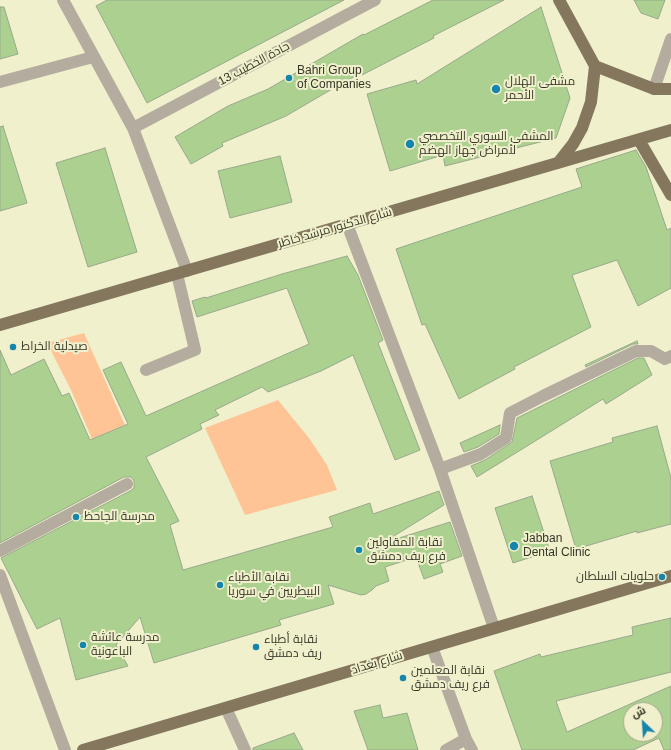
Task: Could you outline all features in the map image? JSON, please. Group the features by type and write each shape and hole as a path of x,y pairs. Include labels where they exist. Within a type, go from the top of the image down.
{"main road":[{"path":"558,163 573,144 582,128 590,102 595,66 559,0"},
{"path":"595,66 654,89 671,89"},
{"name":"شارع الدكتور مرشد خاطر","path":"0,325 671,130"},
{"path":"639,140 671,195"},
{"name":"شارع بغداد","path":"82,750 671,576"}],"street":[{"path":"63,0 133,128 182,272 194,350 146,370"},
{"name":"جادة الخطيب 13","path":"133,128 376,0"},
{"path":"654,89 671,39"},
{"path":"0,82 93,57"},
{"path":"347,224 440,469 494,628"},
{"path":"440,469 481,454 506,438 510,413 543,396 636,351 651,351 665,358 671,356"},
{"path":"0,552 127,484"},
{"path":"0,575 65,750"},
{"path":"432,646 466,739 472,750"},
{"path":"226,708 245,750"},
{"path":"446,750 466,739"}],"shaded area":[{"path":"84,333 125,425 92,439 71,390 47,343"},
{"path":"278,400 309,438 327,465 337,490 245,515 205,428"}],"building":[{"path":"107,0 344,0 147,103 96,6"},
{"path":"433,0 504,0 433,36 434,38 362,75 361,73 286,116 222,143 223,146 191,164 175,137 228,106 268,89 363,34 364,35"},
{"path":"634,0 665,0 658,19 641,13"},
{"path":"0,7 4,7 18,54 0,59"},
{"name":"مشفى الهلال الأحمر","path":"541,7 570,98 556,138 445,166 443,155 390,171 367,94 416,80 417,84"},
{"path":"3,126 27,203 0,211 0,127"},
{"path":"105,148 137,252 88,267 56,163"},
{"path":"636,150 646,167 667,230 671,228 671,288 638,306 617,260 572,275 591,327 514,367 515,369 459,399 425,324 422,325 396,249 582,187 576,169"},
{"path":"280,156 292,202 230,218 218,171"},
{"path":"347,256 358,275 383,340 378,343 420,450 395,460 353,355 321,371 268,392 262,387 215,410 219,415 200,424 202,429 146,457 179,521 170,525 183,570 333,527 329,517 370,503 373,514 439,491 444,505 394,536 396,539 450,522 462,556 440,564 443,572 424,579 416,557 385,567 389,581 376,586 366,594 361,595 328,585 334,604 279,620 281,625 154,663 140,617 116,645 128,666 76,680 60,618 37,629 1,558 130,491 134,488 134,481 131,477 124,477 0,543 0,350 11,375 44,359 62,396 69,393 90,440 128,424 103,370 121,362 146,416 309,344 287,288 197,317 192,301"},
{"path":"637,341 638,344 633,344 586,367 585,365"},
{"path":"638,358 644,358 652,375 606,404 603,399 477,477 471,466 485,460 512,442 517,418"},
{"path":"500,425 499,434 478,447 464,452 460,443"},
{"path":"657,426 671,478 671,524 637,533 637,531 576,549 550,461 613,442 612,438"},
{"path":"532,496 550,551 513,563 495,508"},
{"path":"671,618 671,672 556,701 567,732 623,707 623,742 650,742 633,750 522,750 494,671 540,654 541,657 633,635 632,627"},
{"path":"671,686 671,750 664,750 661,742 663,742 663,702 635,702"},
{"path":"380,705 383,718 407,713 418,750 368,750 354,711"},
{"path":"294,733 303,750 253,750 253,748"}],"place":[{"name":"Bahri Group of Companies","path":"289,78"},
{"name":"مشفى الهلال الأحمر","path":"496,89"},
{"name":"المشفى السوري التخصصي لأمراض جهاز الهضم","path":"410,144"},
{"name":"صيدلية الخراط","path":"13,347"},
{"name":"مدرسة الجاحظ","path":"76,517"},
{"name":"Jabban Dental Clinic","path":"514,546"},
{"name":"نقابة المقاولين فرع ريف دمشق","path":"359,550"},
{"name":"حلويات السلطان","path":"662,577"},
{"name":"نقابة الأطباء البيطريين في سوريا","path":"220,585"},
{"name":"مدرسة عائشة الباعونية","path":"83,645"},
{"name":"نقابة أطباء ريف دمشق","path":"256,647"},
{"name":"نقابة المعلمين فرع ريف دمشق","path":"403,678"}]}
